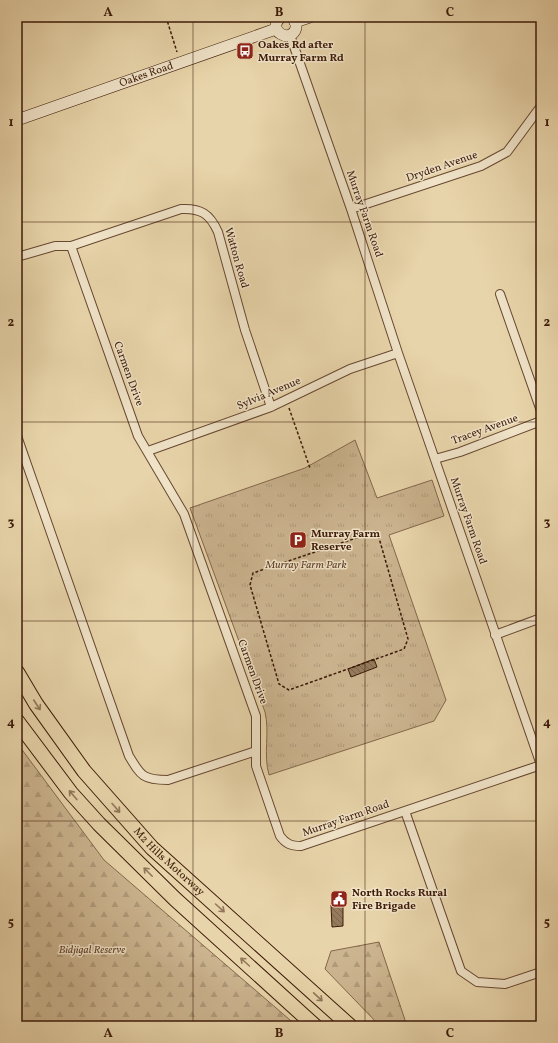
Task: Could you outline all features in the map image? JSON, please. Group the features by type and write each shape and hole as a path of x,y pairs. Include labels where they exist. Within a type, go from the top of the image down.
{"highway":[{"name":"M2 Hills Motorway","path":"17,672 36,704 84,771 152,848 350,1026"},
{"name":"M2 Hills Motorway","path":"17,721 76,798 98,824 176,899 315,1026"}],"main road":[{"path":"281,17 276,23 276,29 284,36 290,35 296,28 293,20 310,17"},
{"name":"Oakes Road","path":"17,120 276,29"}],"street":[{"name":"Murray Farm Road","path":"290,35 351,209 398,353 541,765 301,846 291,846"},
{"name":"Dryden Avenue","path":"351,209 482,166 507,152 541,106"},
{"name":"Watton Road","path":"17,257 55,246 71,246 181,209 190,209 208,216 213,220 218,232 245,330 271,408"},
{"name":"Carmen Drive","path":"71,246 138,436 184,514 256,716 256,766 280,836 291,846"},
{"path":"500,294 541,411"},
{"name":"Sylvia Avenue","path":"148,451 271,408 350,369 398,353"},
{"name":"Tracey Avenue","path":"435,459 460,452 541,421"},
{"path":"17,436 129,756 136,768 145,778 168,780 256,751"},
{"path":"495,635 541,618"},
{"path":"405,811 461,971 477,982 505,984 541,972"}],"path":[{"path":"166,17 177,52"},
{"path":"286,400 310,468"},
{"path":"377,531 408,639 404,649 289,690 279,684 250,585 253,573 377,531"}],"green space":[{"name":"Murray Farm Park","path":"355,440 377,498 432,480 444,516 389,535 446,700 434,721 269,775 267,767 267,728 265,712 190,508 305,468"},
{"name":"Bidjigal Reserve","path":"17,743 104,860 297,1026 23,1026 17,1012"},
{"path":"379,942 407,1026 380,1026 325,969 331,951"}],"building":[{"path":"374,659 377,667 351,677 348,669"},
{"path":"331,905 343,905 343,926 332,927"}],"place":[{"name":"Oakes Rd after Murray Farm Rd","path":"245,51"},
{"name":"Murray Farm Reserve","path":"298,540"},
{"name":"North Rocks Rural Fire Brigade","path":"339,899"}]}
